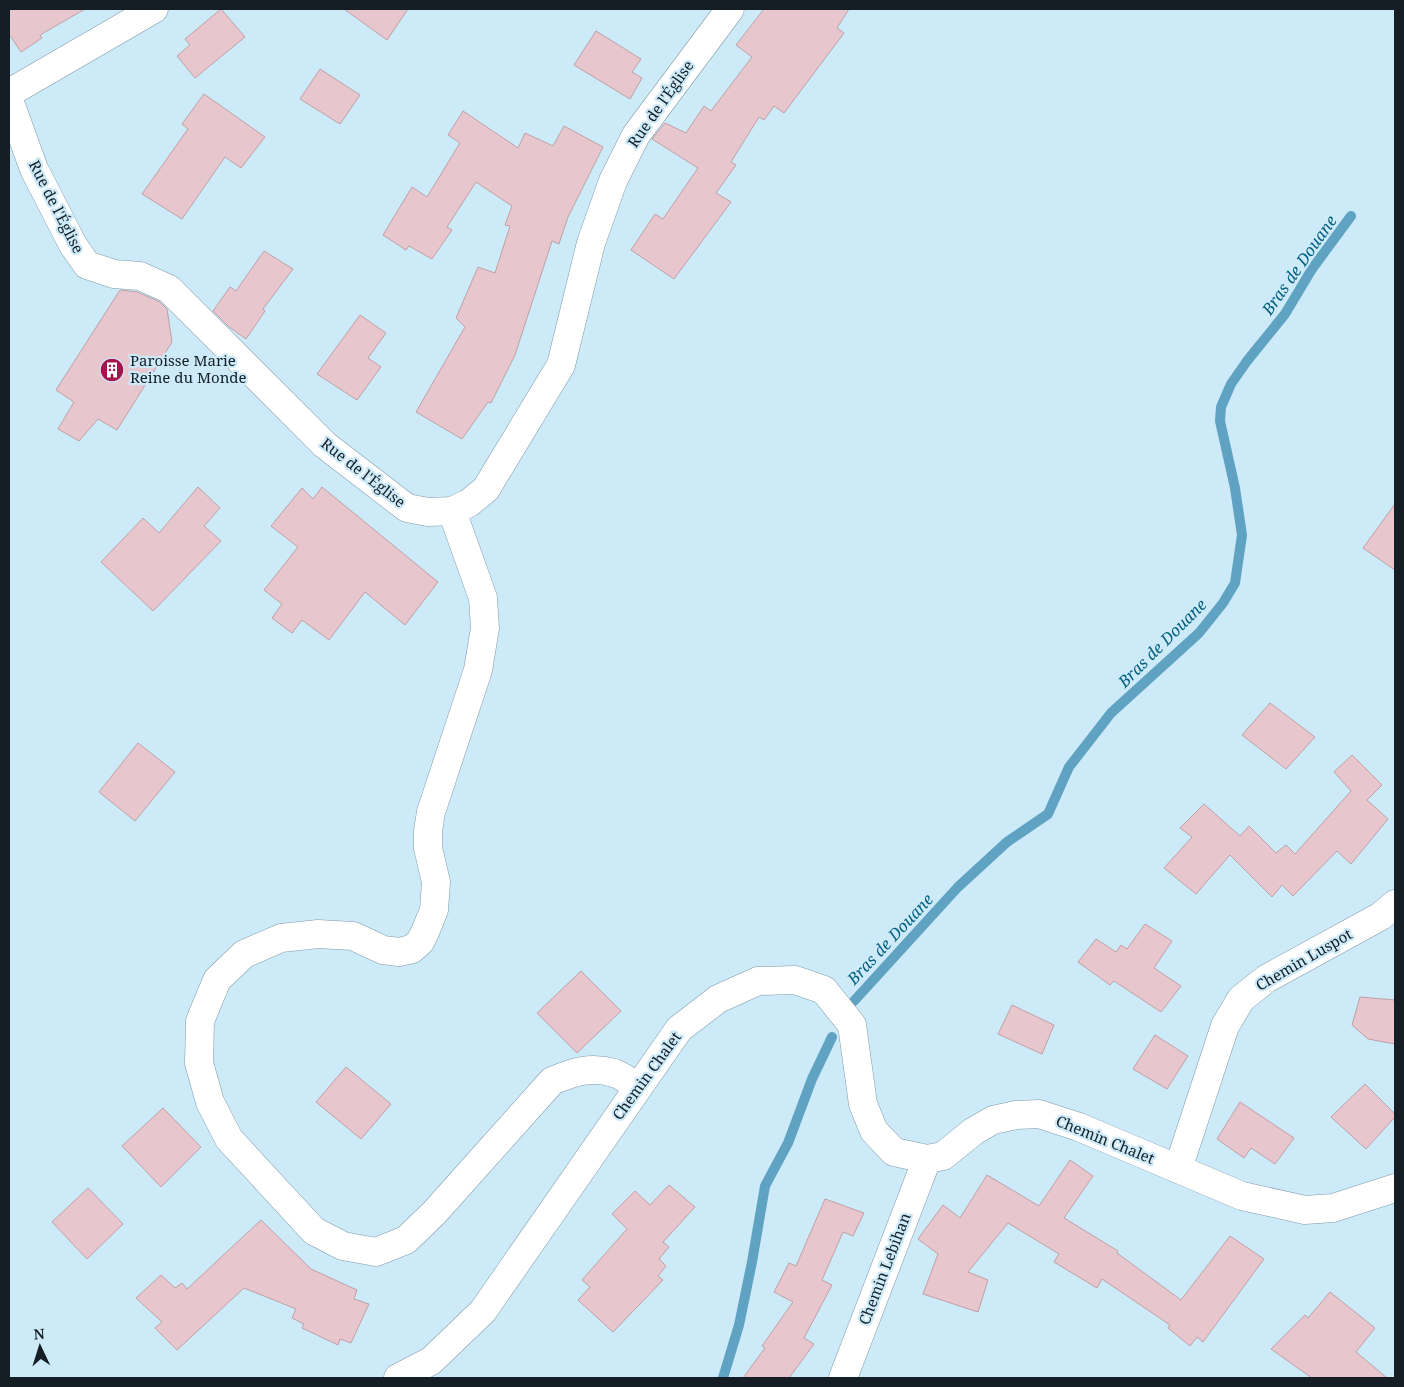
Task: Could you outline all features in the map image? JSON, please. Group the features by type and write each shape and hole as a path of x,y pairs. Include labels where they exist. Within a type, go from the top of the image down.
{"street":[{"path":"9,93 154,9"},
{"name":"Rue de l'Église","path":"9,100 34,169 73,245 87,265 114,274 140,276 169,289 325,445 407,508 428,512 452,511 469,503 486,489 561,365 591,243 613,181 636,134 730,9"},
{"path":"452,511 483,598 485,628 478,670 431,812 428,848 436,882 434,910 426,932 420,942 412,948 399,952 382,950 353,936 318,934 280,938 244,954 216,980 200,1021 200,1063 210,1102 229,1139 314,1231 343,1246 376,1252 406,1240 434,1213 552,1080 577,1070 596,1070 614,1073 638,1087"},
{"name":"Chemin Luspot","path":"1178,1169 1225,1026 1241,999 1266,979 1380,916 1395,904"},
{"name":"Chemin Chalet","path":"398,1378 431,1362 483,1311 679,1029 718,999 758,981 795,980 824,990 852,1025 863,1104 874,1131 894,1152 927,1159 943,1156 974,1131 992,1120 1016,1115 1039,1114 1079,1127 1242,1196 1305,1210 1333,1208 1395,1188"},
{"name":"Chemin Lebihan","path":"843,1378 927,1159"}],"building":[{"path":"9,9 85,9 40,35 42,38 21,52 9,34"},
{"path":"221,9 245,37 195,78 177,56 190,45 185,39"},
{"path":"344,9 408,9 387,40"},
{"path":"764,9 849,9 837,28 844,33 784,113 774,106 764,120 759,117 731,162 736,165 716,193 731,202 674,279 631,250 655,214 663,219 698,168 652,139 665,123 686,133 704,106 711,111 752,57 736,45"},
{"path":"596,31 641,59 632,72 642,78 630,99 574,65"},
{"path":"320,69 360,95 340,124 300,99"},
{"path":"204,94 265,137 241,168 225,157 182,219 142,194 188,129 182,124"},
{"path":"463,111 518,148 525,133 553,146 564,126 603,147 568,217 559,244 552,241 515,355 491,403 488,402 462,439 416,412 465,327 456,318 478,267 495,273 510,226 505,225 512,206 476,182 447,227 452,230 432,259 409,246 406,250 383,235 412,187 427,197 460,143 448,135"},
{"path":"264,251 293,269 263,309 265,311 246,339 228,326 213,311 230,287 236,291"},
{"name":"Paroisse Marie Reine du Monde","path":"120,290 137,292 160,302 167,309 172,342 117,430 98,419 79,441 58,429 74,402 56,390"},
{"path":"360,315 386,333 368,358 381,367 357,400 317,374"},
{"path":"198,487 220,508 204,526 221,541 153,611 101,562 143,518 159,533"},
{"path":"322,487 438,582 405,625 365,592 329,640 302,620 292,633 272,618 282,604 264,590 298,547 271,526 302,488 313,499"},
{"path":"1395,504 1395,570 1363,548"},
{"path":"1270,703 1315,737 1286,769 1242,735"},
{"path":"138,743 175,772 135,821 99,792"},
{"path":"1352,755 1382,785 1367,800 1388,819 1351,864 1337,851 1293,896 1282,885 1272,897 1230,855 1196,894 1164,868 1192,837 1180,828 1204,804 1240,836 1249,826 1276,853 1286,845 1295,854 1351,791 1334,772"},
{"path":"1145,924 1172,941 1154,968 1181,986 1161,1012 1114,981 1110,985 1078,962 1096,939 1116,952 1121,945 1127,949"},
{"path":"581,971 621,1011 577,1053 537,1013"},
{"path":"1360,997 1395,1000 1395,1044 1368,1039 1352,1025"},
{"path":"1012,1005 1054,1025 1042,1054 998,1034"},
{"path":"1155,1035 1188,1056 1167,1089 1133,1069"},
{"path":"346,1067 391,1104 361,1139 316,1102"},
{"path":"1365,1084 1395,1114 1395,1117 1366,1149 1331,1117"},
{"path":"1240,1102 1294,1138 1275,1164 1251,1148 1244,1158 1217,1139"},
{"path":"163,1108 201,1147 161,1187 122,1146"},
{"path":"1070,1160 1093,1176 1064,1218 1118,1251 1117,1253 1181,1300 1230,1236 1264,1259 1203,1342 1197,1337 1190,1346 1168,1328 1170,1325 1102,1279 1097,1288 1054,1262 1059,1254 1008,1223 968,1272 988,1280 978,1312 923,1294 938,1254 918,1239 943,1205 960,1218 987,1175 1039,1206"},
{"path":"669,1185 695,1207 663,1242 669,1247 659,1259 666,1266 658,1276 663,1280 613,1332 578,1300 590,1287 582,1280 627,1229 612,1214 635,1191 650,1205"},
{"path":"88,1188 123,1224 87,1259 52,1222"},
{"path":"825,1199 864,1213 853,1236 843,1232 822,1280 832,1285 804,1338 814,1344 789,1378 743,1378 765,1348 762,1346 793,1302 774,1292 789,1263 796,1266"},
{"path":"261,1220 311,1269 357,1290 354,1299 369,1304 351,1343 340,1339 338,1345 302,1328 304,1324 292,1318 296,1309 244,1288 177,1350 155,1328 162,1322 136,1298 161,1275 175,1288 182,1283 187,1289"},
{"path":"1330,1292 1375,1328 1356,1352 1387,1378 1312,1378 1271,1349 1305,1315 1308,1318"}],"waterway":[{"name":"Bras de Douane","path":"854,1001 958,887 1007,842 1048,814 1069,767 1111,713 1199,633 1223,603 1235,583 1242,535 1235,488 1220,421 1221,407 1231,384 1285,314 1312,269 1351,216"},
{"name":"Bras de Douane","path":"723,1378 739,1325 765,1186 788,1143 812,1079 832,1037"}],"place":[{"name":"Paroisse Marie Reine du Monde","path":"112,370"}]}
